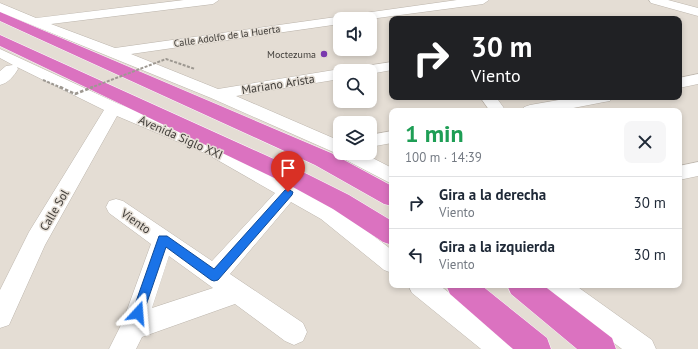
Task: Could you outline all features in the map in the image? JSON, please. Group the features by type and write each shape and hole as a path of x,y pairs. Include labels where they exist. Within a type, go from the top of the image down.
{"highway":[{"path":"2,11 107,56 323,159 389,195"},
{"name":"Avenida Siglo XXI","path":"0,40 299,180 341,202 389,232"},
{"path":"466,288 536,349"},
{"path":"525,288 601,349"}],"street":[{"path":"105,13 118,0"},
{"path":"34,22 213,0"},
{"path":"374,12 398,6 424,7 482,0"},
{"path":"655,0 698,12"},
{"path":"72,17 86,4"},
{"path":"424,7 430,16"},
{"path":"2,11 34,22 107,56 217,94 333,145"},
{"path":"682,19 698,16"},
{"name":"Calle Adolfo de la Huerta","path":"107,56 333,21"},
{"name":"Avenida Siglo XXI","path":"0,53 12,68 213,149 328,213 389,261"},
{"path":"377,68 389,66"},
{"path":"0,80 12,68"},
{"name":"Mariano Arista","path":"217,94 333,75"},
{"path":"682,82 698,79"},
{"path":"546,108 588,100"},
{"name":"Calle Sol","path":"0,316 8,282 37,239 113,108"},
{"path":"377,140 389,138"},
{"path":"361,160 389,175"},
{"path":"682,172 698,169"},
{"path":"214,276 288,192"},
{"name":"Viento","path":"116,207 294,332"},
{"path":"122,349 133,328 163,240"},
{"path":"424,288 502,349"},
{"path":"560,288 643,349"},
{"path":"133,328 237,292"}],"path":[{"path":"43,80 75,94 166,59 195,69"}],"place":[{"name":"Moctezuma","path":"324,54"}],"route":[{"path":"138,313 163,240 214,276 288,192"}]}
